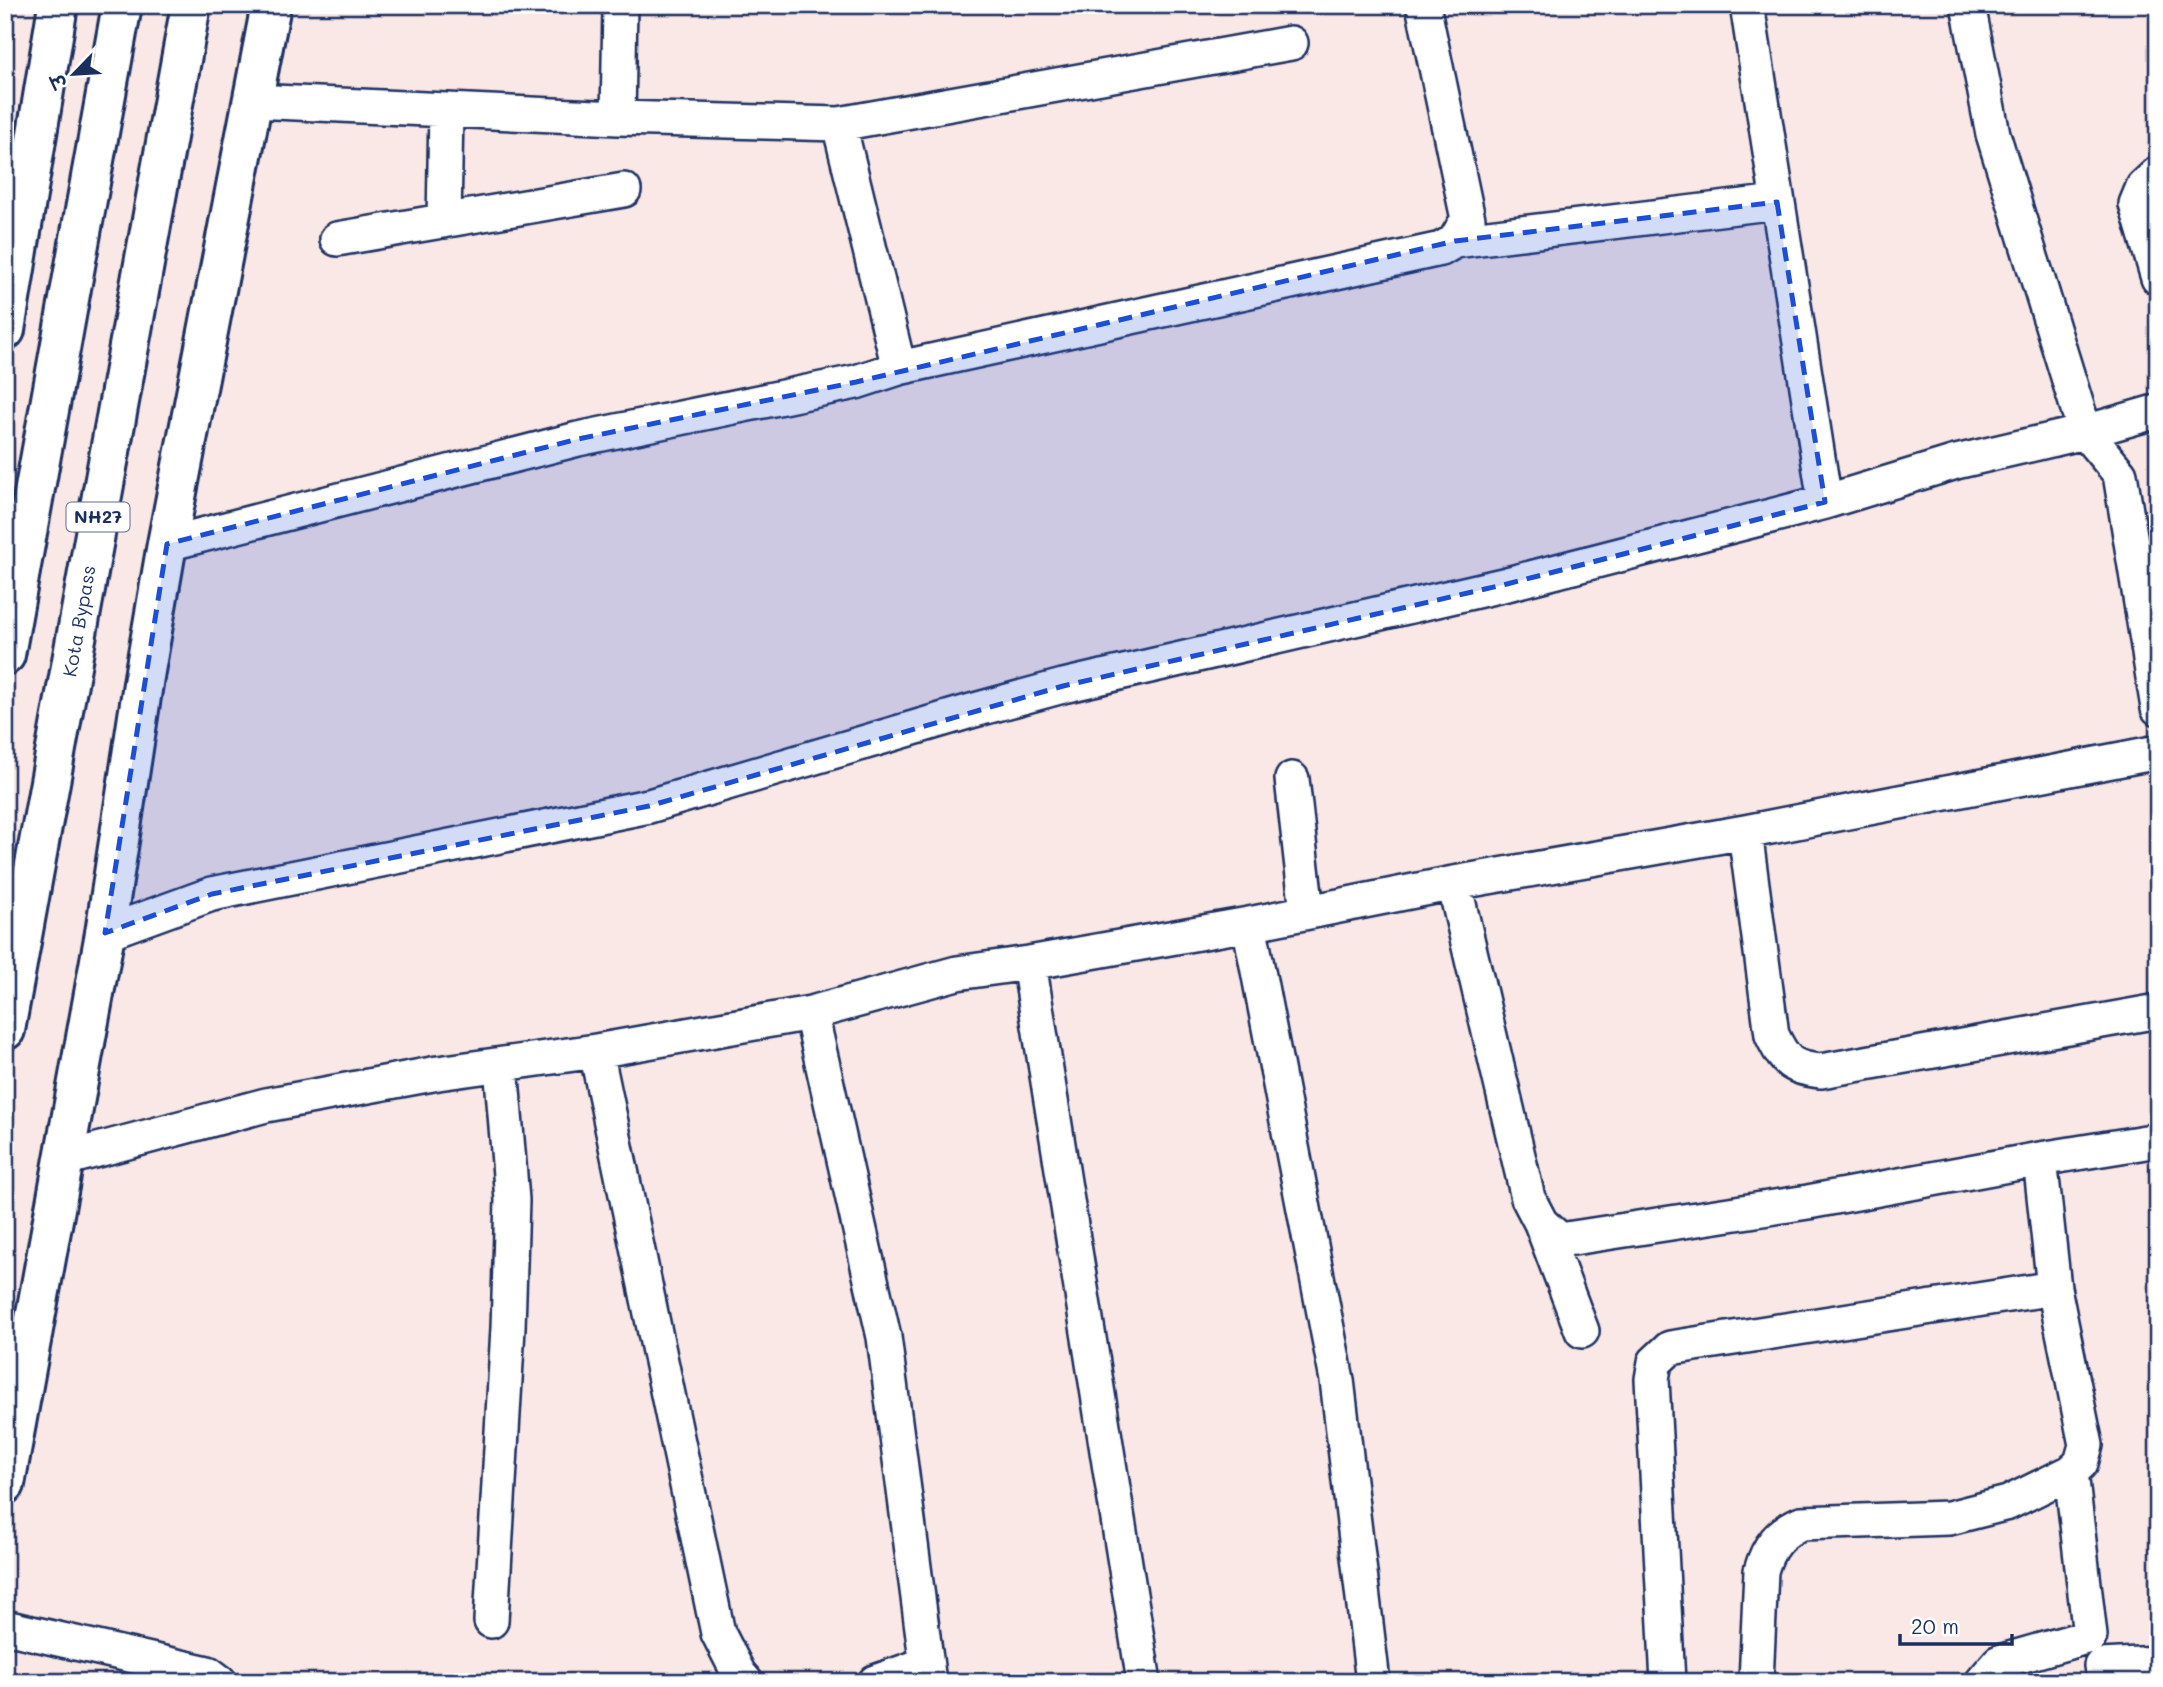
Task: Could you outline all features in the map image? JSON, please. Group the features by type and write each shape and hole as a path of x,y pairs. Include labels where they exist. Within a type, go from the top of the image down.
{"main road":[{"path":"5,330 58,5"},
{"path":"5,655 122,5"},
{"name":"Kota Bypass","path":"5,1030 191,5"},
{"path":"5,1485 105,933 167,544 271,5"}],"street":[{"path":"618,118 620,5"},
{"path":"1423,5 1468,219 1455,241"},
{"path":"1747,5 1825,502"},
{"path":"1968,5 1993,134 2085,432 2120,474 2158,708"},
{"path":"253,101 618,118 839,124 1291,43"},
{"path":"444,221 446,110"},
{"path":"839,124 899,368"},
{"path":"2158,173 2143,187 2136,204 2158,278"},
{"path":"337,239 624,190"},
{"path":"167,544 578,439 856,382 899,368 1441,249 1455,241 1777,202"},
{"path":"105,933 212,894 649,806 1063,686 1507,584 1825,502 1956,462 2085,432 2158,411"},
{"path":"64,1158 266,1105 438,1073 596,1051 811,1013 957,973 1249,924 1454,883 1745,832 2158,752"},
{"path":"1292,779 1307,912"},
{"path":"1745,832 1772,1035 1780,1051 1792,1065 1821,1071 2158,1011"},
{"path":"1454,883 1528,1198 1541,1223 1582,1331"},
{"path":"1249,924 1337,1380 1373,1682"},
{"path":"1029,963 1144,1682"},
{"path":"811,1013 884,1337 928,1673 875,1682"},
{"path":"596,1051 719,1633 739,1674 746,1682"},
{"path":"491,1621 509,1328 512,1200 500,1065"},
{"path":"1541,1223 1560,1240 1808,1202 2158,1140"},
{"path":"1756,1682 1761,1571 1766,1554 1786,1530 1801,1523 1949,1518 2008,1503 2071,1472 2081,1462 2086,1445 2054,1288 2040,1159"},
{"path":"1668,1682 1652,1379 1655,1362 1670,1348 2054,1288"},
{"path":"1982,1682 1999,1662 2090,1636 2071,1472"},
{"path":"5,1627 208,1673 220,1682"},
{"path":"2101,1666 2158,1663"}],"highlighted area":[{"path":"1777,202 1825,502 1507,584 1063,686 649,806 212,894 105,933 167,544 578,439 856,382 1455,241"}]}
